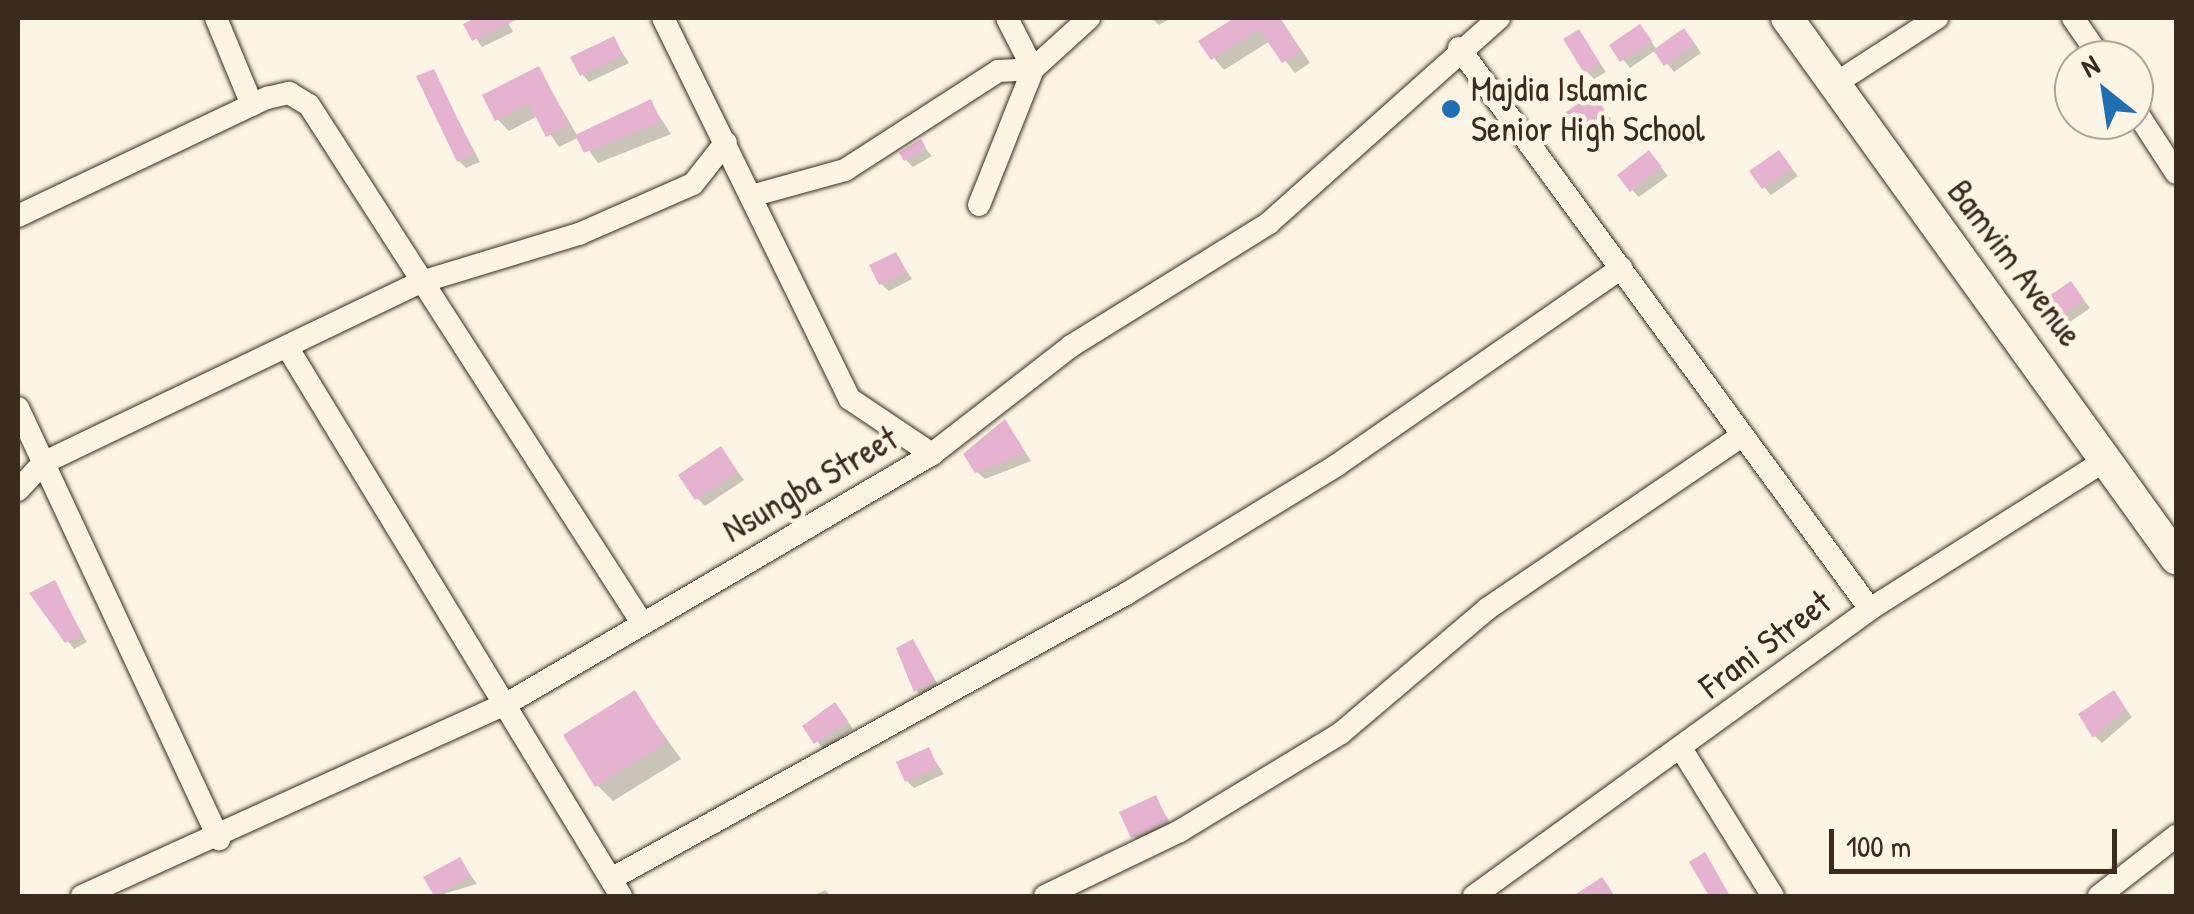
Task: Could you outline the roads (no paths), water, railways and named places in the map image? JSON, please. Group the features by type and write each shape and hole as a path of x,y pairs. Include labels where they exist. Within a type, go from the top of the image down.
{"street":[{"path":"216,18 252,105"},
{"path":"663,18 850,399 932,454"},
{"path":"1006,18 1033,69"},
{"path":"979,205 1033,69 1089,18"},
{"name":"Nsungba Street","path":"82,896 219,839 508,702 932,454 1071,346 1269,222 1459,48 1499,18"},
{"name":"Bamvim Avenue","path":"1786,18 2176,558"},
{"path":"1833,85 1937,18"},
{"path":"2073,18 2088,40"},
{"path":"1459,48 1870,609"},
{"path":"750,196 845,170 998,71 1033,69"},
{"path":"18,216 252,105 289,94 309,105 642,623"},
{"path":"2154,139 2176,173"},
{"path":"18,490 43,464 289,350 421,282 579,234 694,184 726,142"},
{"path":"289,350 508,702 616,888 1126,594 1337,465 1622,268"},
{"path":"18,408 219,839"},
{"path":"1045,896 1180,830 1340,733 1502,598 1740,436"},
{"name":"Frani Street","path":"1474,896 1682,750 1870,609 2107,459"},
{"path":"1682,750 1774,896"},
{"path":"2099,896 2176,836"}],"place":[{"name":"Majdia Islamic Senior High School","path":"1451,109"}]}
